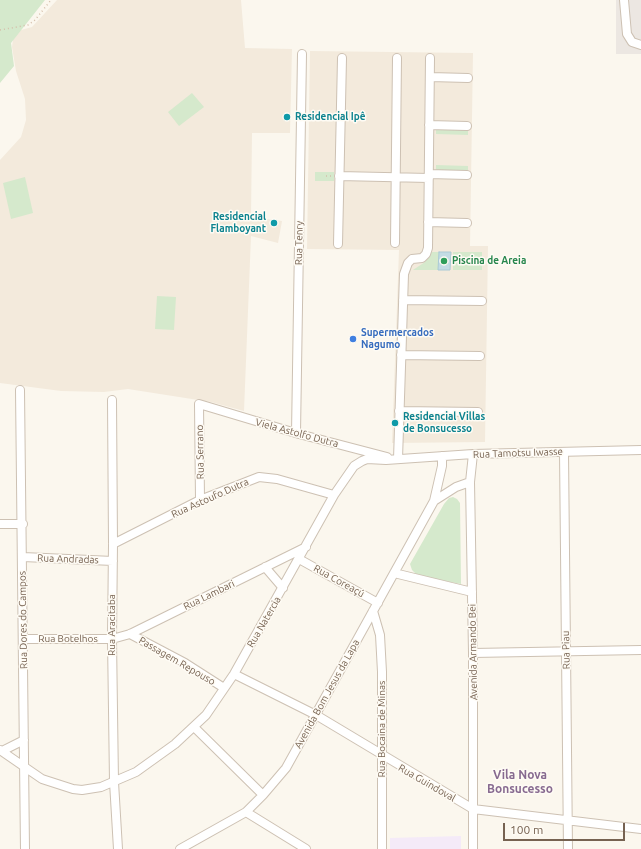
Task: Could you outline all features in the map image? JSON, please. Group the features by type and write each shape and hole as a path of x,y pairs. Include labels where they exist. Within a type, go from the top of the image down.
{"street":[{"path":"624,0 627,34 632,42 641,45"},
{"name":"Rua Tenry","path":"296,433 302,54"},
{"path":"338,244 342,58"},
{"path":"395,243 397,58"},
{"path":"397,459 405,268 412,259 422,258 426,254 429,176 430,58"},
{"path":"430,77 468,78"},
{"path":"430,125 467,126"},
{"path":"339,176 396,178 467,175"},
{"path":"428,222 467,223"},
{"path":"403,300 482,301"},
{"path":"401,355 480,356"},
{"name":"Rua Dores do Campos","path":"20,390 23,524 23,767 25,849"},
{"name":"Rua Aracitaba","path":"112,400 112,639 114,782 118,849"},
{"name":"Viela Astolfo Dutra","path":"199,404 296,433 397,459"},
{"name":"Rua Serrano","path":"199,404 200,500"},
{"path":"399,411 478,412"},
{"name":"Rua Tamotsu Iwasse","path":"397,459 473,454 641,450"},
{"name":"Rua Piau","path":"564,452 568,849"},
{"name":"Avenida Armando Bei","path":"473,454 470,482 473,653 473,849"},
{"name":"Avenida Bom Jesus da Lapa","path":"180,849 246,812 286,768 434,501 442,456"},
{"name":"Rua Natercia","path":"1,750 42,779 73,789 90,790 114,782 154,760 194,727 206,715 234,674 334,495 354,466 368,459 397,459"},
{"name":"Rua Astoufo Dutra","path":"113,544 200,500 259,477 277,479 334,495"},
{"path":"434,501 456,488 470,482"},
{"path":"0,524 23,524"},
{"name":"Rua Lambari","path":"112,639 130,634 306,547"},
{"name":"Rua Andradas","path":"23,557 113,561"},
{"name":"Rua Coreaçú","path":"299,559 378,603"},
{"path":"265,567 283,588"},
{"path":"394,573 472,592"},
{"name":"Rua Bocaina de Minas","path":"373,611 380,635 381,652 382,849"},
{"name":"Passagem Repouso","path":"130,634 185,663 224,688"},
{"name":"Rua Botelhos","path":"23,639 112,639"},
{"path":"473,653 641,650"},
{"name":"Rua Guindoval","path":"234,674 316,715 382,756 473,809 641,829"},
{"path":"194,727 263,795"},
{"path":"1,750 24,740"},
{"path":"246,812 306,849"}],"path":[{"path":"0,30 28,25 35,20 51,0"}],"shaded area":[{"path":"57,0 241,0 245,48 292,49 290,133 252,133 251,217 282,221 278,243 251,236 244,411 211,402 128,389 104,392 61,391 0,383 0,160 21,137 26,120 25,99 16,71 12,47 14,32 32,27"},
{"path":"616,0 641,0 641,54 616,54"},
{"path":"310,51 473,53 470,246 488,246 485,442 392,443 399,250 307,249"},
{"path":"461,836 461,849 390,849 390,838"}],"green space":[{"path":"0,0 45,0 11,43 14,66 0,83"},
{"path":"192,93 204,107 179,126 168,112"},
{"path":"436,128 468,129 468,135 436,134"},
{"path":"436,165 468,166 468,172 436,171"},
{"path":"315,172 334,172 334,181 315,181"},
{"path":"25,177 33,213 11,219 3,183"},
{"path":"430,252 439,252 438,270 413,270 425,262"},
{"path":"453,252 482,252 482,270 453,270"},
{"path":"157,296 176,297 174,330 155,329"},
{"path":"453,497 460,503 461,584 418,576 412,570 410,564 444,504 449,498"}],"water":[{"name":"Piscina de Areia","path":"439,252 451,252 450,270 438,270"}],"place":[{"name":"Residencial Ipê","path":"287,117"},
{"name":"Residencial Flamboyant","path":"274,223"},
{"name":"Piscina de Areia","path":"444,261"},
{"name":"Supermercados Nagumo","path":"353,339"},
{"name":"Residencial Villas de Bonsucesso","path":"395,423"}],"district":[{"name":"Vila Nova Bonsucesso","path":"520,782"}]}
